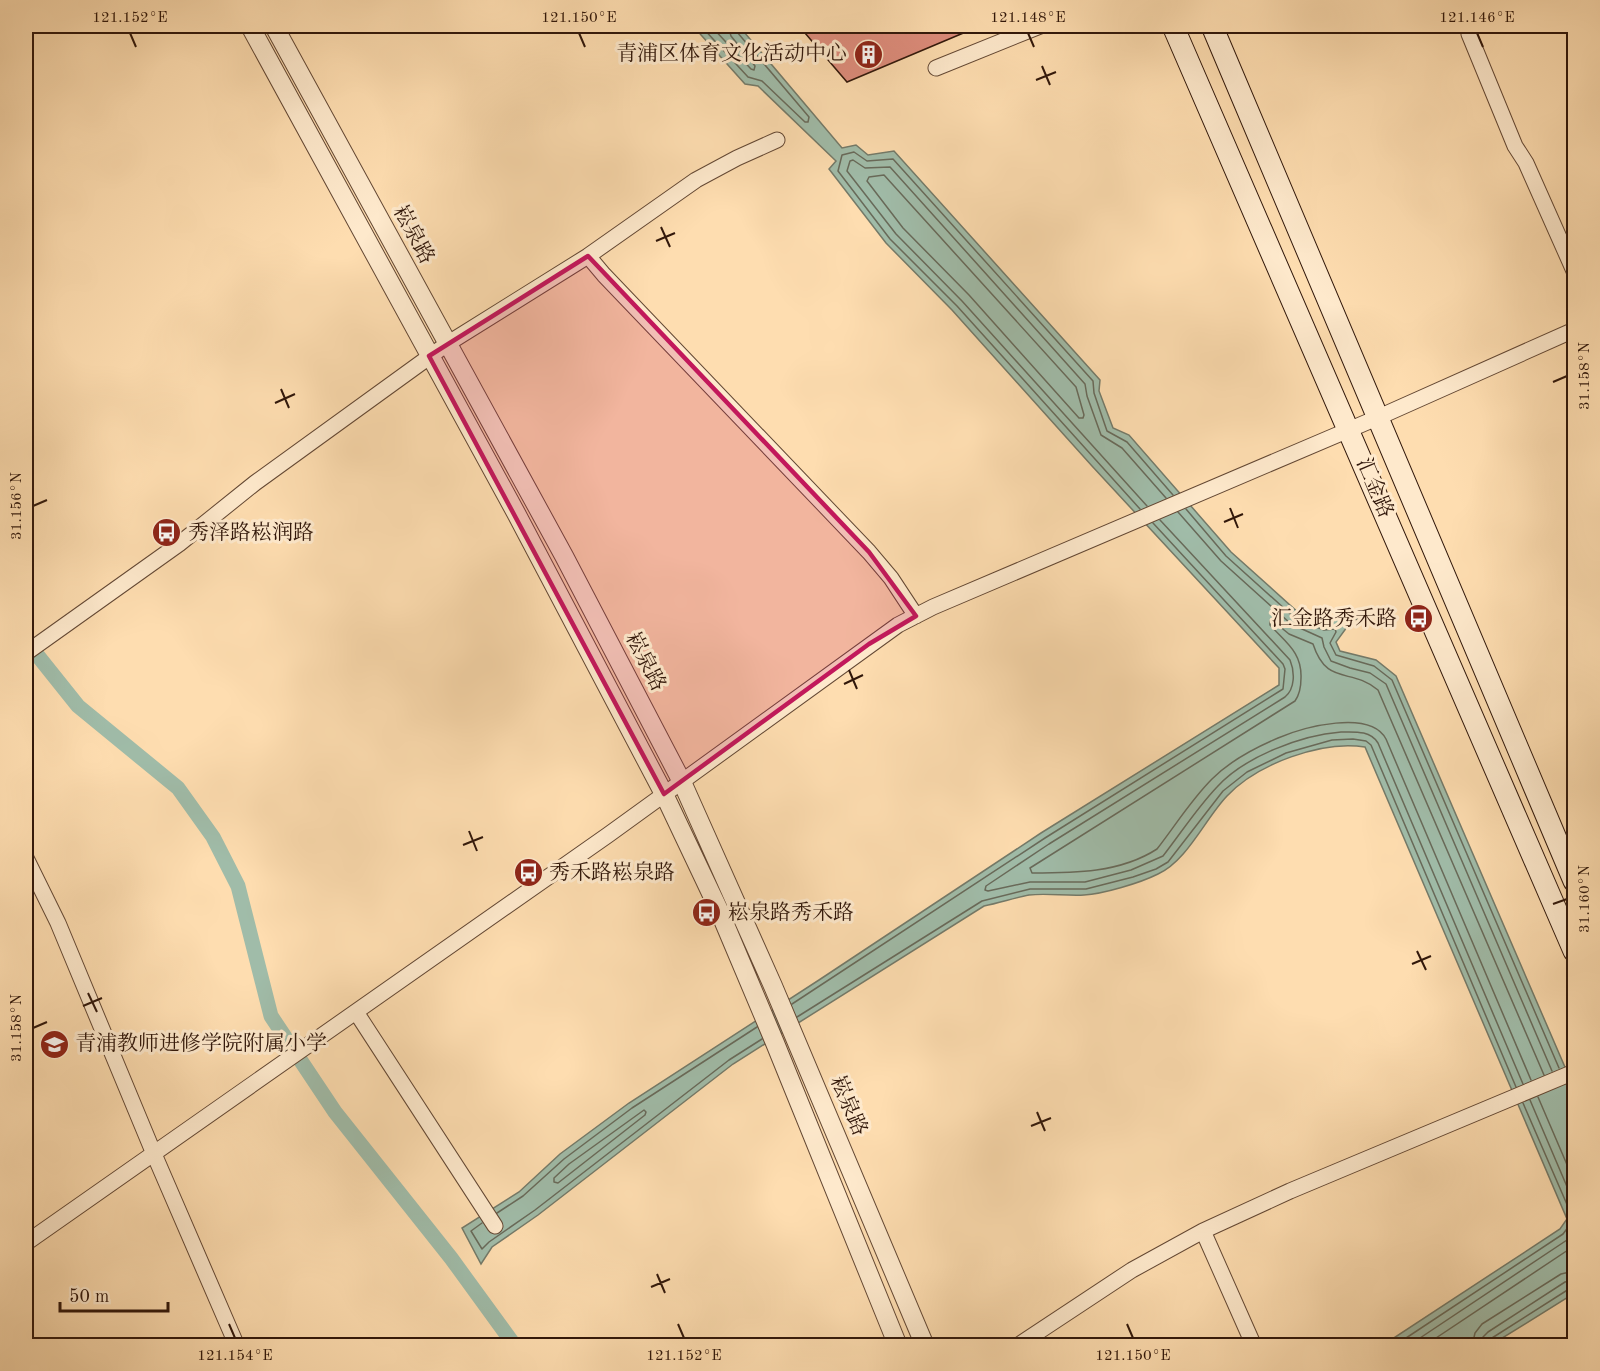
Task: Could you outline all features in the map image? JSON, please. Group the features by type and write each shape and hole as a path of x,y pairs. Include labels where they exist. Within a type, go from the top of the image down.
{"main road":[{"name":"汇金路","path":"1173,26 1575,951"},
{"name":"汇金路","path":"1212,26 1575,881"}],"street":[{"name":"崧泉路","path":"250,26 527,533 664,794 701,871 775,1043 898,1346"},
{"name":"崧泉路","path":"274,26 564,556 682,782 773,986 925,1346"},
{"path":"936,68 1040,26"},
{"path":"1469,34 1515,146 1526,163 1575,271"},
{"path":"26,653 180,544 255,483 429,356 588,256 696,180 736,158 777,140"},
{"path":"588,256 869,552 891,578 916,616"},
{"path":"26,1243 682,782 898,625 1575,330"},
{"path":"26,858 58,923 237,1346"},
{"path":"356,1012 495,1226"},
{"path":"1017,1346 1132,1270 1203,1231 1290,1191 1572,1073"},
{"path":"1203,1231 1254,1346"}],"highlighted area":[{"path":"588,256 869,552 916,616 869,644 664,794 429,356"}],"water":[{"path":"693,26 739,26 842,148 856,145 868,155 894,151 1100,380 1099,391 1113,428 1129,435 1231,552 1300,614 1326,624 1357,610 1363,614 1347,627 1336,642 1340,651 1376,660 1396,676 1574,1088 1574,1292 1570,1296 1491,1345 1383,1345 1560,1229 1567,1219 1365,747 1348,746 1330,747 1291,757 1255,774 1240,784 1219,805 1178,860 1158,874 1121,888 1092,894 1029,895 984,906 733,1064 538,1215 492,1247 481,1264 462,1228 519,1192 560,1154 629,1103 1041,833 1279,685 1279,668 1092,466 952,310 886,243 829,169 836,161 758,86 745,84"}],"building":[{"name":"青浦区体育文化活动中心","path":"799,26 980,26 847,82"}],"waterway":[{"path":"26,641 78,706 178,788 213,837 238,886 271,1016 335,1112 451,1258 515,1346"}],"place":[{"name":"青浦区体育文化活动中心","path":"868,54"},
{"name":"秀泽路崧润路","path":"167,533"},
{"name":"汇金路秀禾路","path":"1418,619"},
{"name":"秀禾路崧泉路","path":"528,873"},
{"name":"崧泉路秀禾路","path":"707,913"},
{"name":"青浦教师进修学院附属小学","path":"54,1044"}]}
